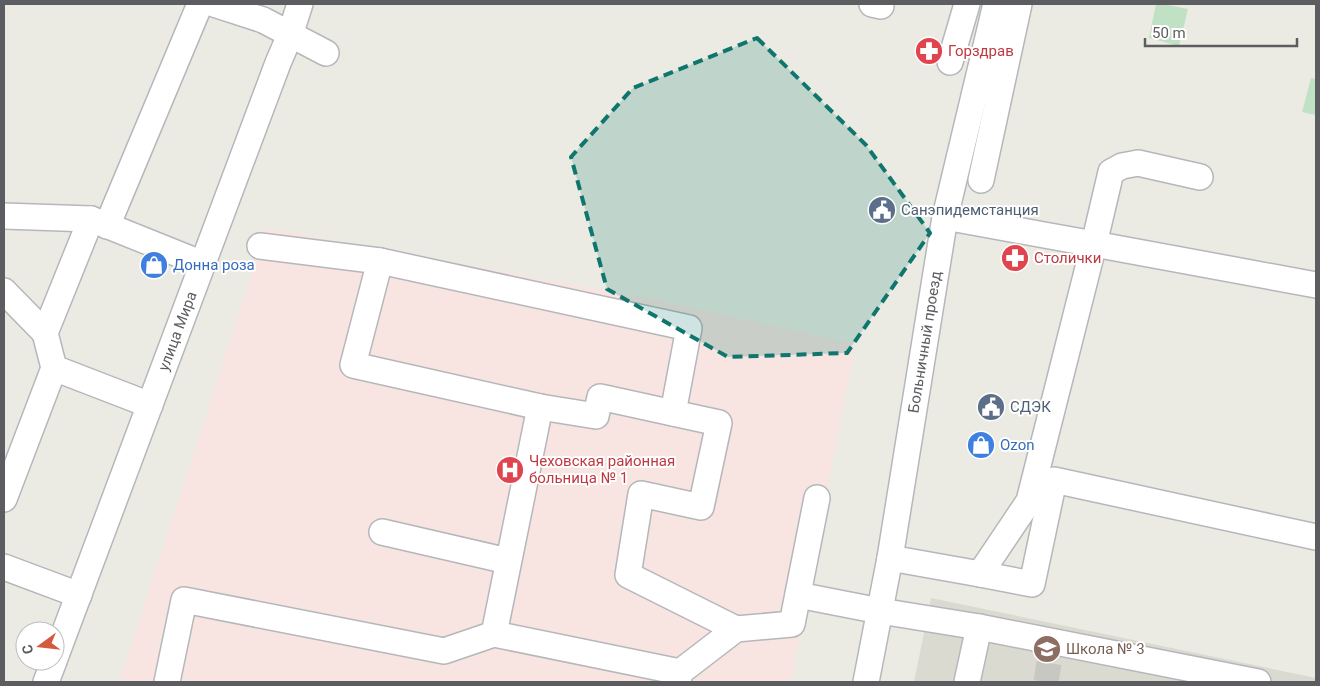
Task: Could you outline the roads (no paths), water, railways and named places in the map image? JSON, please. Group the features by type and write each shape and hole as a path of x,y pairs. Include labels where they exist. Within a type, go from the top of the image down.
{"street":[{"path":"45,333 99,222 200,4"},
{"path":"214,4 263,20 326,53"},
{"name":"улица Мира","path":"65,631 274,72 290,35 300,4"},
{"path":"950,62 967,4"},
{"name":"Больничный проезд","path":"866,682 890,558 945,218 996,4"},
{"path":"981,180 1018,4"},
{"path":"980,574 1029,501 1111,172 1122,166 1138,163 1200,177"},
{"path":"4,216 99,222 203,264"},
{"path":"945,218 1316,285"},
{"path":"260,246 380,261 689,328 673,413"},
{"path":"380,261 353,365 540,406 596,416 600,397 719,423 701,507 641,494 628,575 736,629 792,624 817,498"},
{"path":"4,291 45,333 54,368 4,499"},
{"path":"54,368 150,406"},
{"path":"494,634 540,406"},
{"path":"890,558 1032,584 1054,480 1316,537"},
{"path":"382,532 508,561"},
{"path":"4,567 79,594"},
{"path":"798,595 979,627 1051,652 1258,682"},
{"path":"167,682 184,600 444,651 494,634 679,677 736,629"},
{"path":"968,682 979,627"}],"tunnel":[{"path":"1046,682 1049,663"}],"place":[{"name":"Горздрав","path":"929,51"},
{"name":"Санэпидемстанция","path":"882,210"},
{"name":"Столички","path":"1015,258"},
{"name":"Донна роза","path":"154,265"},
{"name":"СДЭК","path":"991,407"},
{"name":"Ozon","path":"981,445"},
{"name":"Чеховская районная больница № 1","path":"510,470"},
{"name":"Школа № 3","path":"1047,649"}]}
